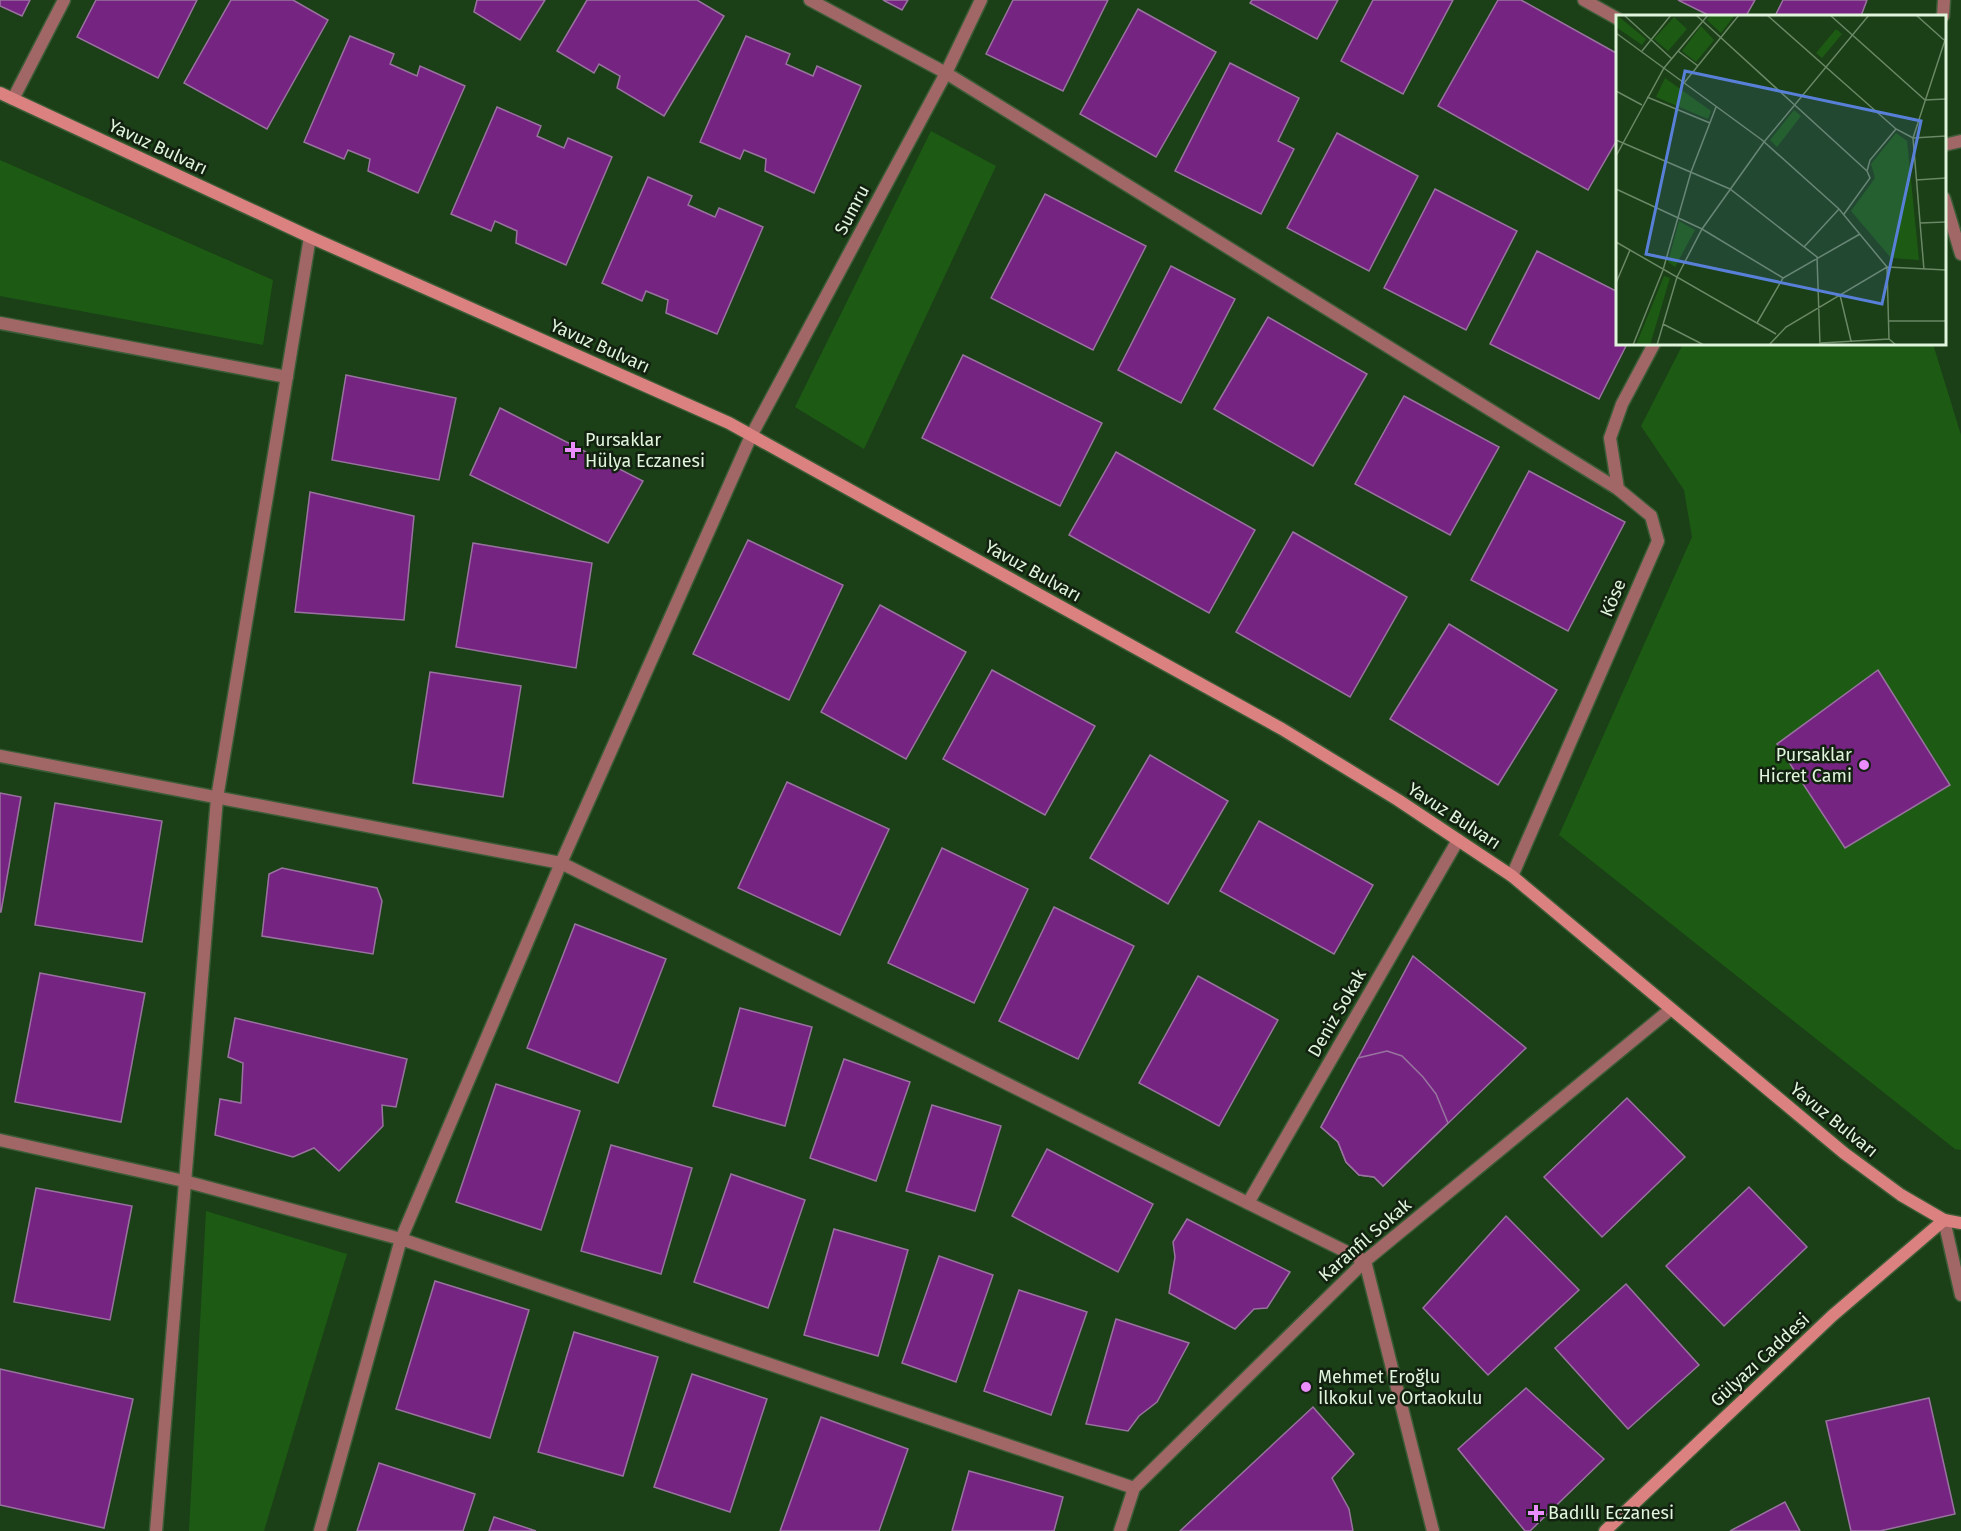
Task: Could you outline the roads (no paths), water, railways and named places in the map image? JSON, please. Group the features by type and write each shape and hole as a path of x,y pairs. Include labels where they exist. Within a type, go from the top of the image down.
{"street":[{"path":"13,99 64,0"},
{"name":"Köse","path":"810,0 946,73 1618,489 1651,516 1658,541 1512,876"},
{"name":"Sumru","path":"320,1531 401,1239 561,863 751,436 946,73 981,0"},
{"path":"1584,0 1616,18"},
{"path":"1943,15 1944,0"},
{"name":"Yavuz Bulvarı","path":"0,93 310,237 718,418 1282,729 1512,876 1844,1153 1901,1195 1944,1220 1961,1223"},
{"path":"1946,145 1961,141"},
{"path":"1946,205 1961,254"},
{"path":"156,1531 217,798 310,237"},
{"path":"0,323 288,377"},
{"path":"1618,489 1610,438 1622,404 1653,345"},
{"path":"0,756 561,863 1365,1261 1432,1531"},
{"name":"Deniz Sokak","path":"1248,1203 1458,840"},
{"name":"Karanfil Sokak","path":"1120,1531 1134,1488 1365,1261 1671,1009"},
{"path":"0,1140 184,1181 401,1239 1134,1488"},
{"path":"1944,1220 1961,1295"},
{"name":"Gülyazı Caddesi","path":"1611,1529 1832,1316 1944,1220"}],"place":[{"name":"Pursaklar Hülya Eczanesi","path":"573,450"},
{"name":"Pursaklar Hicret Cami","path":"1864,765"},
{"name":"Mehmet Eroğlu İlkokul ve Ortaokulu","path":"1306,1387"},
{"name":"Badıllı Eczanesi","path":"1536,1513"}]}
